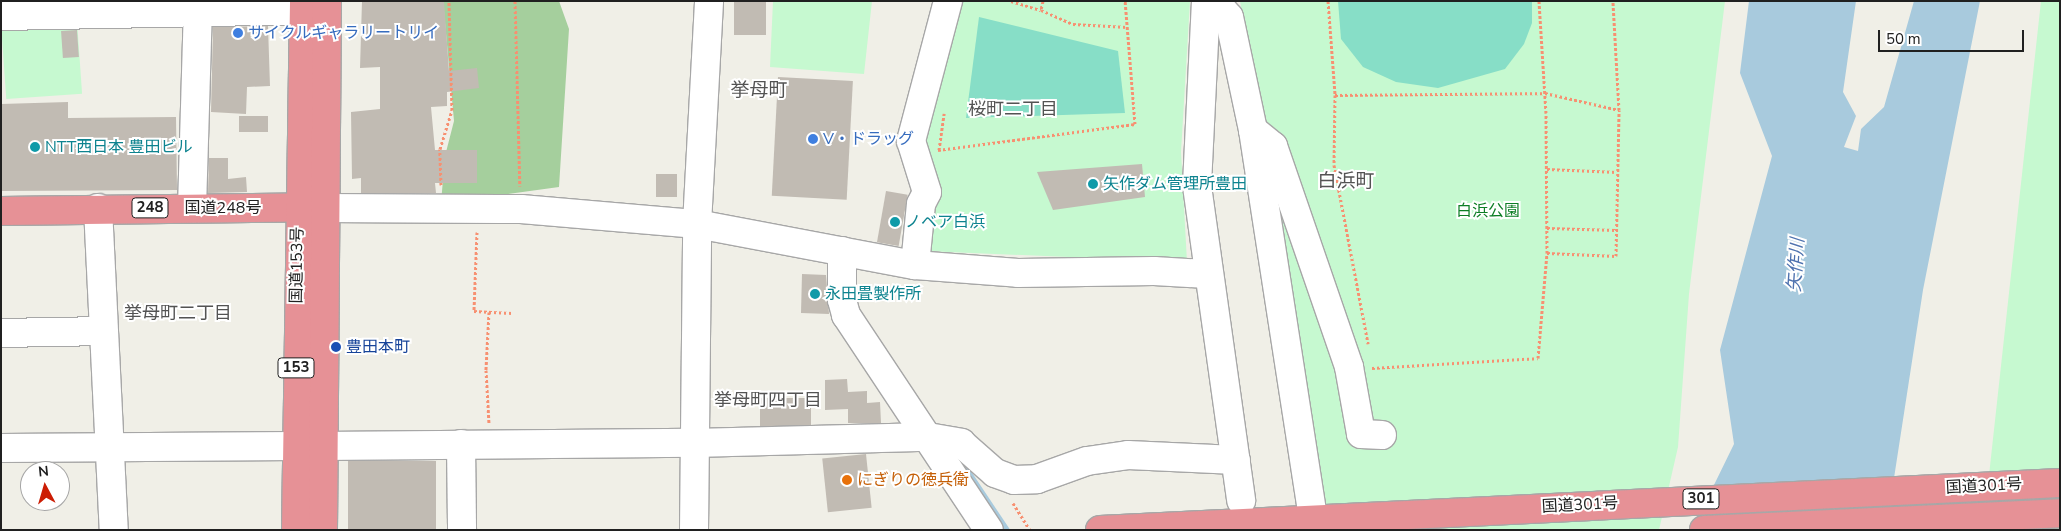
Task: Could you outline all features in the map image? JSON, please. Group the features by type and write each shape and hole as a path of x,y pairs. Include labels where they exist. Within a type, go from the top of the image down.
{"highway":[{"name":"国道153号","path":"296,530 308,446 312,4"},
{"name":"国道248号","path":"1,211 98,208 311,207"},
{"name":"国道153号","path":"308,446 323,530"},
{"name":"国道301号","path":"1100,530 1313,517 2060,483"},
{"name":"国道301号","path":"1704,530 2060,513"}],"street":[{"path":"694,530 697,224 708,1"},
{"path":"915,265 921,204 927,192 911,141 948,1"},
{"path":"1206,1 1197,186 1206,274 1241,501"},
{"path":"1216,1 1229,17 1254,130 1313,517"},
{"path":"1,16 31,9 198,11 312,4"},
{"path":"192,208 198,11"},
{"path":"1254,130 1273,146 1349,367 1361,434 1382,435"},
{"path":"311,207 521,209 697,224 915,265 1018,273 1154,271 1206,274"},
{"path":"98,208 102,331 114,530"},
{"path":"844,251 842,300 846,315 868,353 928,437 988,530"},
{"path":"1,333 102,331"},
{"path":"1,448 694,443 928,437 961,443 995,473 1014,480 1038,479 1087,461 1128,455 1236,460"},
{"path":"461,444 462,530"}],"path":[{"path":"441,208 440,149 452,110 449,1"},
{"path":"515,1 521,209"},
{"path":"1010,1 1041,10 1083,27 1127,27"},
{"path":"1041,10 1043,1"},
{"path":"916,154 1135,124 1125,1"},
{"path":"1328,1 1335,95 1334,164 1368,349"},
{"path":"1370,359 1372,368 1538,358 1547,253 1545,93 1539,1"},
{"path":"1547,253 1616,256 1619,110 1613,1"},
{"path":"1335,95 1545,93 1619,110"},
{"path":"1546,169 1617,172"},
{"path":"478,209 474,311 512,314"},
{"path":"1547,228 1616,230"},
{"path":"489,312 486,370 491,444"}],"green space":[{"path":"443,1 559,1 569,29 559,187 441,203 445,156 454,121"},
{"path":"773,1 872,1 864,74 770,67"},
{"path":"945,1 1190,1 1181,152 1187,262 925,251 934,165 918,141"},
{"name":"白浜公園","path":"1240,1 1725,1 1689,294 1678,447 1659,530 1329,530"},
{"path":"1338,1 1532,1 1532,23 1524,44 1505,69 1438,88 1396,82 1363,67 1341,39"},
{"path":"2041,1 2060,1 2060,530 1983,530"},
{"path":"979,17 1118,51 1125,113 966,118"},
{"path":"77,21 82,94 6,99 1,26"}],"water":[{"name":"矢作川","path":"1749,1 1856,1 1843,92 1856,116 1844,147 1858,151 1861,129 1884,107 1914,1 1980,1 1923,290 1886,530 1692,530 1734,444 1720,350 1772,156 1740,73"}],"building":[{"path":"362,1 444,1 449,71 477,68 479,88 447,92 447,106 431,107 435,150 477,150 477,183 435,183 436,193 361,193 361,178 352,179 351,112 380,109 380,67 360,68"},
{"path":"734,1 766,1 766,35 734,35"},
{"path":"268,26 270,86 247,87 246,114 211,112 213,27"},
{"path":"77,30 79,57 63,58 61,31"},
{"name":"V・ドラッグ","path":"778,77 853,81 847,200 772,196"},
{"path":"68,102 68,118 176,117 177,190 1,191 1,104"},
{"path":"239,116 268,116 268,132 239,132"},
{"path":"209,158 228,158 228,179 246,177 247,192 208,193"},
{"name":"矢作ダム管理所豊田","path":"1142,164 1145,197 1053,210 1037,172"},
{"path":"656,174 677,174 677,197 656,197"},
{"name":"ノベア白浜","path":"886,191 908,195 899,246 877,242"},
{"name":"永田畳製作所","path":"802,274 826,275 829,314 801,313"},
{"path":"847,379 848,392 867,391 867,403 880,402 881,423 848,423 848,409 825,410 825,380"},
{"path":"760,398 811,398 811,426 760,426"},
{"name":"にぎりの徳兵衛","path":"866,454 872,508 828,512 822,459"},
{"path":"348,461 436,461 436,530 348,530"}],"waterway":[{"path":"963,464 1007,530"}],"place":[{"name":"サイクルギャラリートリイ","path":"238,33"},
{"name":"V・ドラッグ","path":"813,139"},
{"name":"NTT西日本 豊田ビル","path":"35,147"},
{"name":"矢作ダム管理所豊田","path":"1093,184"},
{"name":"ノベア白浜","path":"895,222"},
{"name":"永田畳製作所","path":"815,294"},
{"name":"豊田本町","path":"336,347"},
{"name":"にぎりの徳兵衛","path":"847,480"}],"district":[{"name":"挙母町","path":"759,91"},
{"name":"桜町二丁目","path":"1013,109"},
{"name":"白浜町","path":"1346,182"},
{"name":"挙母町二丁目","path":"178,313"},
{"name":"挙母町四丁目","path":"768,400"}]}
